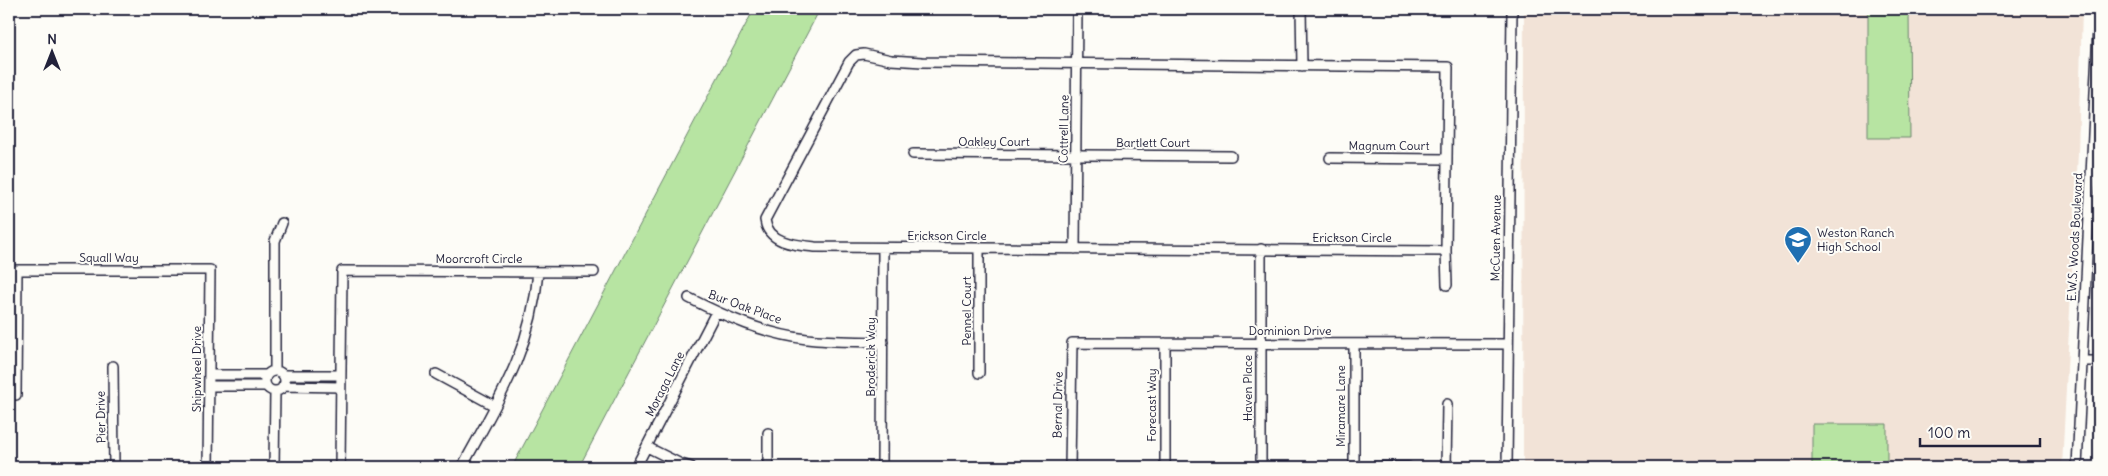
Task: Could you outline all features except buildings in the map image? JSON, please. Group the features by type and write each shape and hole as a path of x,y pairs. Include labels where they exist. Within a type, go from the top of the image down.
{"street":[{"name":"Cottrell Lane","path":"1075,249 1077,9"},
{"path":"1301,9 1302,66"},
{"name":"McCuen Avenue","path":"1506,467 1512,9"},
{"name":"E.W.S. Woods Boulevard","path":"2077,467 2099,9"},
{"name":"Erickson Circle","path":"864,54 891,60 922,62 1302,66 1448,67 1446,251 799,246 775,237 766,227 764,220 767,213 849,62 856,55 864,54"},
{"name":"Oakley Court","path":"913,154 1076,155"},
{"name":"Bartlett Court","path":"1076,155 1231,156"},
{"name":"Magnum Court","path":"1330,158 1447,159"},
{"path":"275,374 275,241 282,224"},
{"name":"Broderick Way","path":"882,467 883,248"},
{"name":"Pennel Court","path":"979,248 979,373"},
{"name":"Haven Place","path":"1261,249 1261,467"},
{"path":"1446,251 1447,285"},
{"path":"13,270 16,394"},
{"name":"Squall Way","path":"13,270 210,270"},
{"name":"Shipwheel Drive","path":"208,467 210,270"},
{"name":"Moorcroft Circle","path":"340,467 342,271 538,272 536,294 527,338 495,406 462,467"},
{"path":"538,272 594,272"},
{"name":"Bur Oak Place","path":"689,298 716,312 762,329 806,339 884,342"},
{"name":"Moraga Lane","path":"636,467 716,312"},
{"name":"Dominion Drive","path":"1072,343 1507,344"},
{"name":"Bernal Drive","path":"1070,467 1072,343"},
{"name":"Forecast Way","path":"1165,343 1165,467"},
{"name":"Miramare Lane","path":"1354,344 1354,467"},
{"path":"2082,361 2099,361"},
{"name":"Pier Drive","path":"112,366 114,467"},
{"path":"275,374 284,381 275,388"},
{"path":"275,374 265,381 275,388"},
{"path":"436,374 495,406"},
{"path":"209,375 340,375"},
{"path":"209,386 340,387"},
{"path":"274,467 275,388"},
{"path":"1446,467 1447,404"},
{"path":"768,433 768,467"},
{"path":"647,447 692,467"},
{"path":"1354,467 1408,467"}],"shaded area":[{"name":"Weston Ranch High School","path":"1524,9 2082,9 2078,153 2062,467 1523,467"}],"green space":[{"path":"754,9 820,9 579,467 512,467"},
{"path":"1868,9 1909,9 1910,138 1868,138"},
{"path":"1812,424 1887,424 1887,467 1812,467"}],"place":[{"name":"Weston Ranch High School","path":"1798,264"}]}
